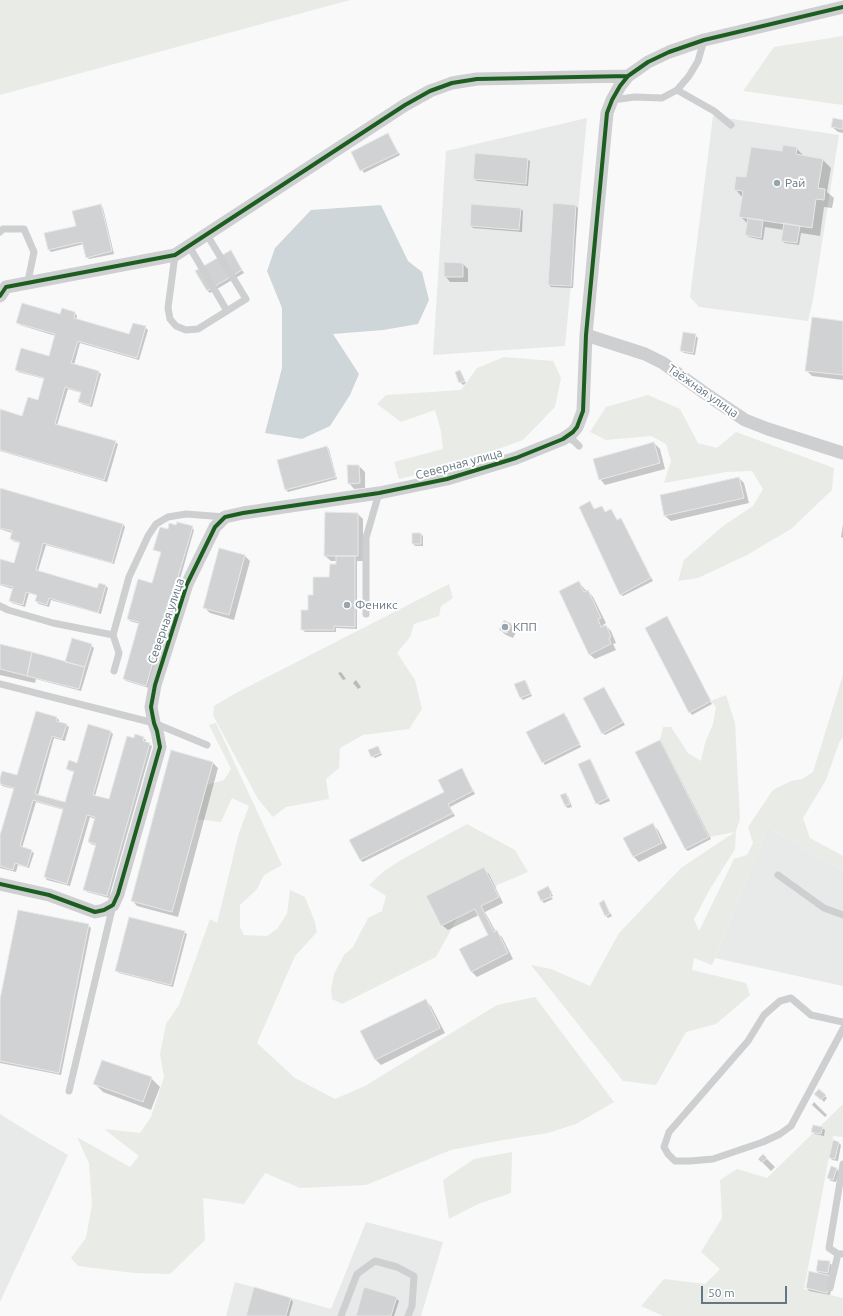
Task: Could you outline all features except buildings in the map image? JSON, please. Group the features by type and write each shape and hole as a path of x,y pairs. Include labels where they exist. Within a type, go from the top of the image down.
{"street":[{"path":"2,289 30,282 175,255 430,90 452,83 477,79 628,76 648,62 670,52 704,40 843,7"},
{"name":"Северная улица","path":"113,905 118,894 160,747 151,707 154,685 187,584 214,527 225,517 379,493 447,479 516,458 563,439 577,427 583,411 586,334 607,113 612,100 628,76"},
{"name":"Таёжная улица","path":"586,334 645,354 663,363 714,400 745,420 843,453"},
{"path":"0,884 49,895 95,912 104,910 113,905"}],"lane":[{"path":"612,100 635,97 662,98 677,90 689,76 698,61 704,40"},
{"path":"677,90 714,111 731,125"},
{"path":"0,232 3,229 24,229 34,252 29,276 30,282"},
{"path":"175,255 168,308 170,319 176,326 186,330 198,329 246,299 207,234"},
{"path":"189,246 227,311"},
{"path":"563,439 570,439 579,446"},
{"path":"366,614 366,538 379,493"},
{"path":"114,671 119,653 113,635 129,577 148,536 156,524 168,517 186,514 225,517"},
{"path":"0,606 8,610 52,623 113,635"},
{"path":"0,684 154,722 207,745"},
{"path":"778,875 824,908 843,915"},
{"path":"69,1091 113,905"},
{"path":"843,1022 810,1015 791,998 780,1001 764,1015 748,1041 669,1132 664,1148 668,1154 675,1161 713,1159 763,1142 780,1134 791,1126 843,1029"},
{"path":"830,1288 840,1254 829,1248 843,1164"},
{"path":"341,1316 357,1274 375,1261 397,1267 414,1276 412,1306 408,1316"}],"shaded area":[{"path":"0,0 350,0 0,95"},
{"path":"843,36 843,105 743,91 774,47"},
{"path":"713,116 839,135 813,300 808,321 699,307 690,297"},
{"path":"587,118 565,346 433,355 446,151"},
{"path":"381,205 408,261 422,272 429,300 418,324 383,330 333,334 359,374 350,395 330,426 302,439 265,433 282,368 282,308 267,271 275,248 311,210"},
{"path":"504,357 553,361 561,378 555,407 523,440 454,465 399,479 394,462 443,449 441,431 435,410 401,422 377,404 386,395 461,390 477,368"},
{"path":"648,395 680,409 698,443 717,448 736,432 834,468 832,490 791,529 747,555 698,578 678,581 684,560 723,526 753,506 763,489 752,471 726,472 664,483 671,461 666,444 651,436 606,440 590,432 606,407"},
{"path":"449,584 453,598 441,606 439,616 414,624 410,637 397,653 415,680 422,709 409,729 363,735 340,748 339,768 326,779 329,799 286,807 273,817 258,799 213,715 214,706 236,693"},
{"path":"843,675 843,737 839,743 826,780 803,818 810,838 843,856 843,871 768,827 712,965 694,958 692,970 746,983 750,995 716,1024 686,1032 656,1085 623,1081 531,965 551,969 590,986 619,933 681,868 735,832 709,837 660,740 663,727 671,727 688,753 701,761 705,743 713,724 716,707 711,701 726,695 735,723 740,819 736,831 735,849 710,889 694,919 699,931 734,859 747,855 753,843 748,827 773,790 791,781 802,779 813,772"},
{"path":"216,723 282,865 264,875 257,889 240,905 240,927 244,935 267,936 277,929 287,914 290,890 305,897 315,922 317,932 295,956 257,1043 295,1078 335,1099 365,1086 497,1005 535,997 614,1102 576,1124 548,1133 451,1150 366,1185 300,1188 265,1173 244,1204 203,1198 205,1240 170,1274 134,1273 78,1266 71,1258 86,1238 92,1204 89,1163 77,1137 130,1167 139,1156 104,1129 140,1133 151,1117 164,1077 160,1054 166,1024 179,1005 210,919 217,923 239,833 249,806 232,798 221,822 197,819 207,785 224,780 231,769 209,725"},
{"path":"467,824 515,850 528,872 497,885 495,890 458,917 436,957 342,1004 332,999 331,989 334,974 344,955 353,947 368,918 382,911 386,896 369,885 384,871 401,860"},
{"path":"768,827 843,871 843,986 715,958"},
{"path":"843,1104 843,1137 833,1136 804,1289 843,1298 843,1316 663,1316 641,1306 664,1279 705,1284 720,1269 701,1252 722,1218 720,1180 737,1169 767,1178"},
{"path":"0,1114 68,1155 0,1302"},
{"path":"512,1152 511,1193 478,1204 449,1219 443,1180 474,1159"},
{"path":"366,1222 443,1242 421,1316 226,1316 235,1282 331,1309"}],"cycle path":[{"path":"0,884 49,895 95,912 104,910 113,905 118,894 160,747 151,707 155,685 187,584 215,527 225,517 379,493 447,479 516,458 563,439 577,427 583,411 586,335 607,113 612,100 628,76 648,62 669,52 704,40 843,7"},
{"path":"0,296 6,287 175,255 405,105 430,91 452,83 477,79 628,76"}],"place":[{"name":"Рай","path":"777,183"},
{"name":"Феникс","path":"347,605"},
{"name":"КПП","path":"505,627"}]}
